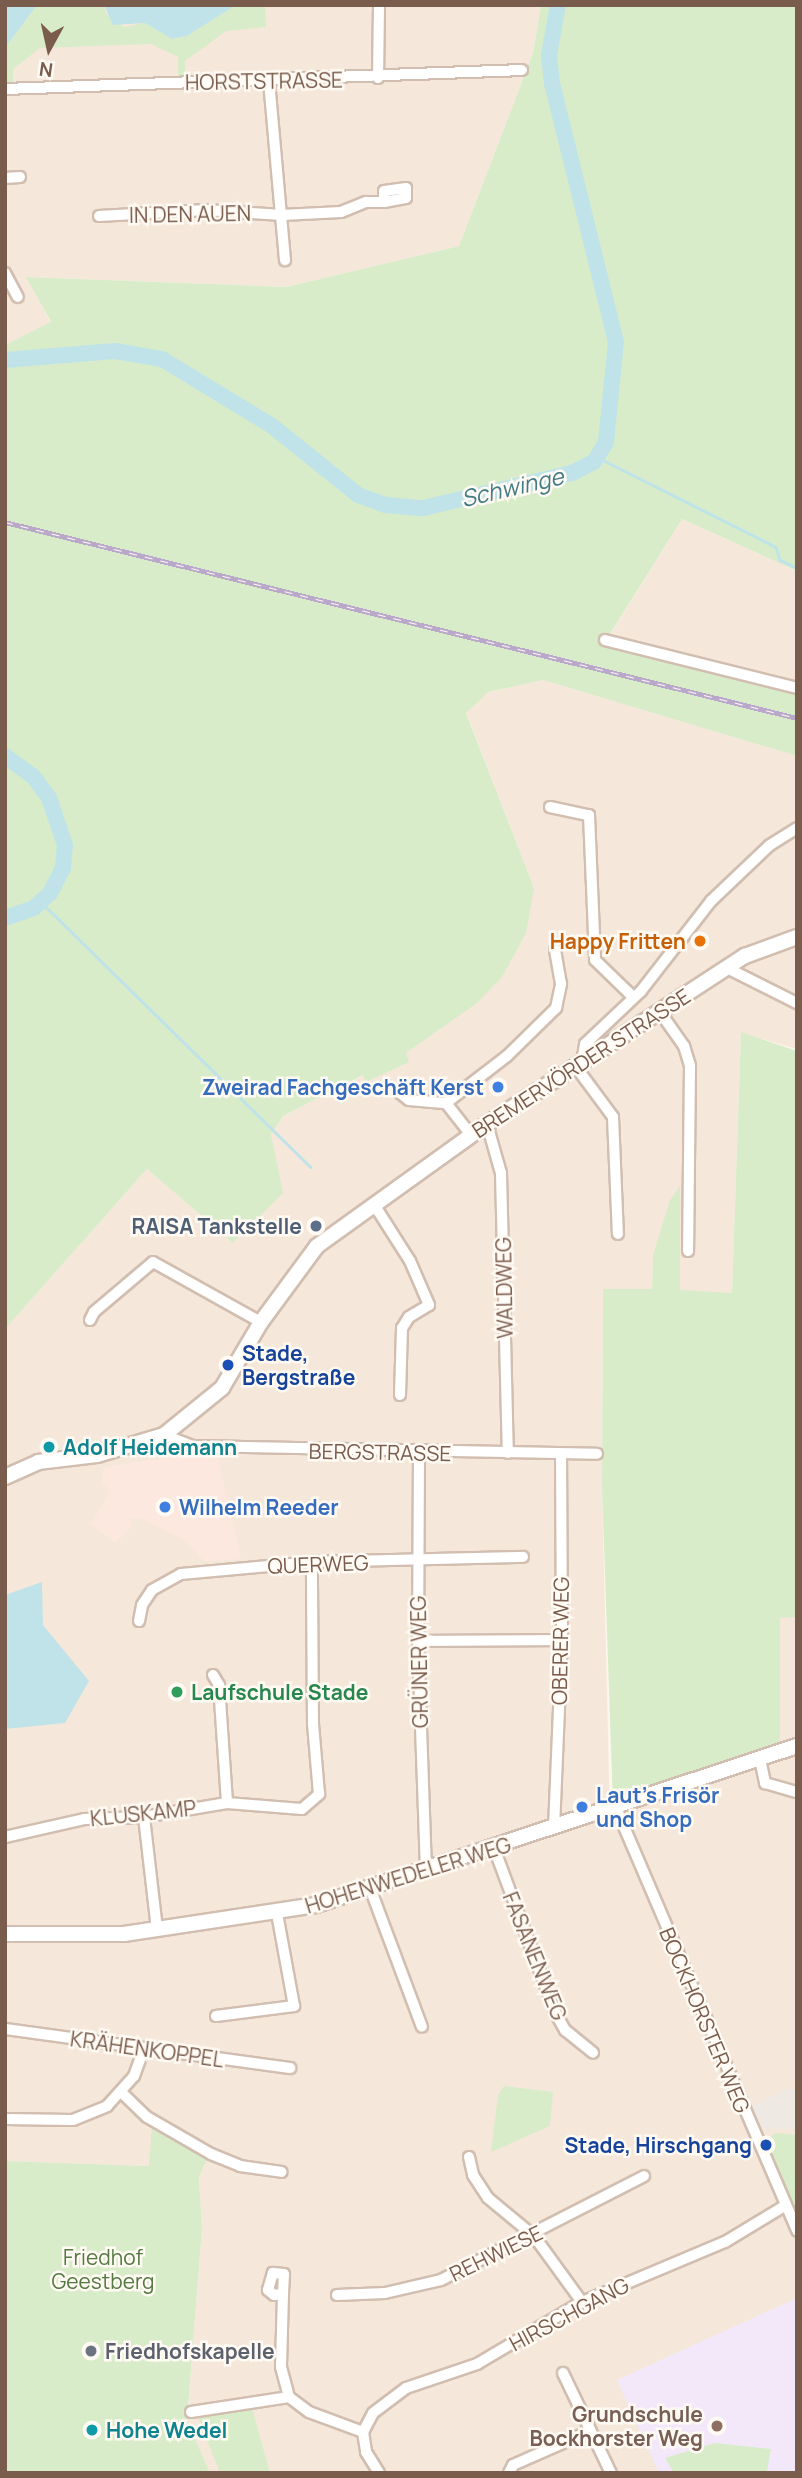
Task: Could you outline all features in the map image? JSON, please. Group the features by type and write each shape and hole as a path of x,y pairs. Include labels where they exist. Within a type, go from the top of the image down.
{"main road":[{"name":"BREMERVÖRDER STRASSE","path":"5,1477 38,1462 97,1455 164,1436 222,1388 261,1322 317,1246 487,1124 727,968 797,937"},
{"name":"HOHENWEDELER WEG","path":"5,1934 96,1935 157,1930 277,1913 370,1888 494,1849 797,1746"}],"street":[{"path":"378,78 379,5"},
{"name":"HORSTSTRASSE","path":"5,89 378,78 522,69"},
{"name":"IN DEN AUEN","path":"269,82 285,260"},
{"path":"5,178 20,177"},
{"name":"IN DEN AUEN","path":"99,216 206,210 282,215 341,212 384,202"},
{"path":"5,273 18,297"},
{"path":"605,640 797,688"},
{"path":"550,807 589,815 596,960 633,997"},
{"path":"618,1234 613,1117 579,1066 585,1044 633,997 711,901 770,845 797,828"},
{"path":"400,1093 410,1100 446,1103 507,1056 555,1008 561,984 555,950"},
{"path":"727,968 797,1003"},
{"path":"660,1012 684,1046 690,1066 688,1251"},
{"path":"446,1103 471,1135"},
{"name":"WALDWEG","path":"487,1124 501,1173 508,1453"},
{"path":"374,1206 410,1261 429,1305 409,1317 402,1328 400,1395"},
{"path":"90,1320 93,1311 153,1262 261,1322"},
{"name":"BERGSTRASSE","path":"164,1436 193,1446 419,1454 597,1454"},
{"name":"GRÜNER WEG","path":"419,1454 418,1641 426,1870"},
{"name":"OBERER WEG","path":"554,1828 562,1640 561,1454"},
{"name":"QUERWEG","path":"139,1621 142,1605 152,1590 181,1574 312,1562 417,1562 523,1557"},
{"name":"KLUSKAMP","path":"5,1837 84,1819 145,1818 227,1803 302,1809 318,1794 313,1724 312,1562"},
{"path":"418,1641 562,1640"},
{"path":"213,1675 219,1685 227,1803"},
{"path":"760,1759 765,1783 797,1792"},
{"name":"BOCKHORSTER WEG","path":"616,1808 716,2050 797,2231"},
{"path":"145,1818 157,1930"},
{"name":"FASANENWEG","path":"494,1849 555,2012 565,2030 593,2053"},
{"path":"370,1888 422,2027"},
{"path":"216,2016 294,2006 277,1913"},
{"name":"KRÄHENKOPPEL","path":"5,2029 290,2068"},
{"path":"5,2119 73,2120 107,2106 134,2076 144,2049"},
{"path":"121,2092 148,2117 211,2154 240,2166 282,2172"},
{"path":"469,2157 473,2175 488,2198 534,2236 582,2302"},
{"name":"REHWIESE","path":"337,2295 385,2293 441,2280 534,2236 643,2176"},
{"name":"HIRSCHGANG","path":"363,2432 373,2413 388,2398 477,2364 582,2302 725,2242 786,2205"},
{"path":"283,2294 281,2367 289,2397 309,2412 363,2432 366,2452 379,2473"},
{"path":"563,2373 611,2473"},
{"path":"191,2412 289,2397"},
{"path":"509,2473 513,2465 590,2431"}],"shaded area":[{"path":"5,5 541,5 533,53 459,246 286,287 27,277 51,323 5,345"},
{"path":"682,519 797,571 797,690 605,643"},
{"path":"543,680 797,756 797,1049 741,1033 732,1294 679,1291 679,1188 653,1255 652,1290 603,1289 602,1489 610,1819 797,1749 797,2473 210,2473 187,2420 202,2229 199,2177 150,2156 150,2166 5,2161 5,1329 147,1169 233,1243 282,1193 271,1134 283,1116 401,1056 534,888 466,712 488,692"},
{"name":"Wilhelm Reeder","path":"216,1451 241,1559 204,1561 185,1540 141,1518 129,1519 132,1527 115,1542 91,1524 110,1493 102,1481 104,1467"},
{"path":"780,1617 797,1617 797,1739 780,1744"},
{"path":"787,2089 797,2090 797,2129 760,2129 751,2107"},
{"name":"Grundschule Bockhorster Weg","path":"797,2298 797,2473 659,2473 617,2380"}],"green space":[{"path":"37,5 104,5 106,14 124,27 145,23 173,39 187,36 236,5 265,5 266,27 226,31 185,61 186,79 178,79 178,57 151,44 40,48 13,69 13,83 5,84 5,48"},
{"path":"541,5 797,5 797,571 682,519 605,642 797,690 797,756 543,680 488,692 466,713 534,888 526,933 502,977 477,1003 406,1053 409,1062 366,1082 363,1075 283,1116 271,1134 283,1193 233,1243 147,1169 5,1329 5,345 51,322 26,277 286,287 459,246 533,53"},
{"path":"741,1032 797,1051 797,1617 780,1618 780,1744 613,1804 602,1489 603,1289 652,1289 653,1255 670,1200 680,1186 680,1290 732,1293"},
{"path":"504,2086 553,2092 550,2126 491,2152 498,2095"},
{"name":"Friedhof Geestberg","path":"152,2124 208,2156 199,2177 202,2229 187,2420 210,2473 5,2473 5,2161 149,2166"},
{"path":"776,2133 797,2135 797,2216 763,2141"},
{"path":"251,2405 270,2473 220,2473 197,2415"},
{"path":"715,2443 771,2449 767,2471 674,2473 665,2458"}],"water":[{"path":"5,5 37,5 5,48"},
{"path":"104,5 236,5 187,36 172,39 145,23 113,25"},
{"path":"42,1582 43,1625 89,1681 65,1723 5,1729 5,1595"}],"waterway":[{"name":"Schwinge","path":"5,360 115,351 162,359 272,426 358,495 386,505 423,508 572,473 594,462 606,442 616,342 552,84 549,55 558,5"},
{"path":"597,457 776,547 780,560 797,568"},
{"path":"5,756 33,776 49,798 65,845 63,868 50,893 34,908 5,918"},
{"path":"41,902 311,1167"}],"railway":[{"path":"5,522 797,718"}],"place":[{"name":"Happy Fritten","path":"700,941"},
{"name":"Zweirad Fachgeschäft Kerst","path":"498,1087"},
{"name":"RAISA Tankstelle","path":"316,1226"},
{"name":"Stade, Bergstraße","path":"228,1365"},
{"name":"Adolf Heidemann","path":"49,1447"},
{"name":"Wilhelm Reeder","path":"165,1507"},
{"name":"Laufschule Stade","path":"177,1692"},
{"name":"Laut's Frisör und Shop","path":"582,1807"},
{"name":"Stade, Hirschgang","path":"766,2145"},
{"name":"Friedhofskapelle","path":"91,2351"},
{"name":"Grundschule Bockhorster Weg","path":"717,2426"},
{"name":"Hohe Wedel","path":"92,2430"}]}
